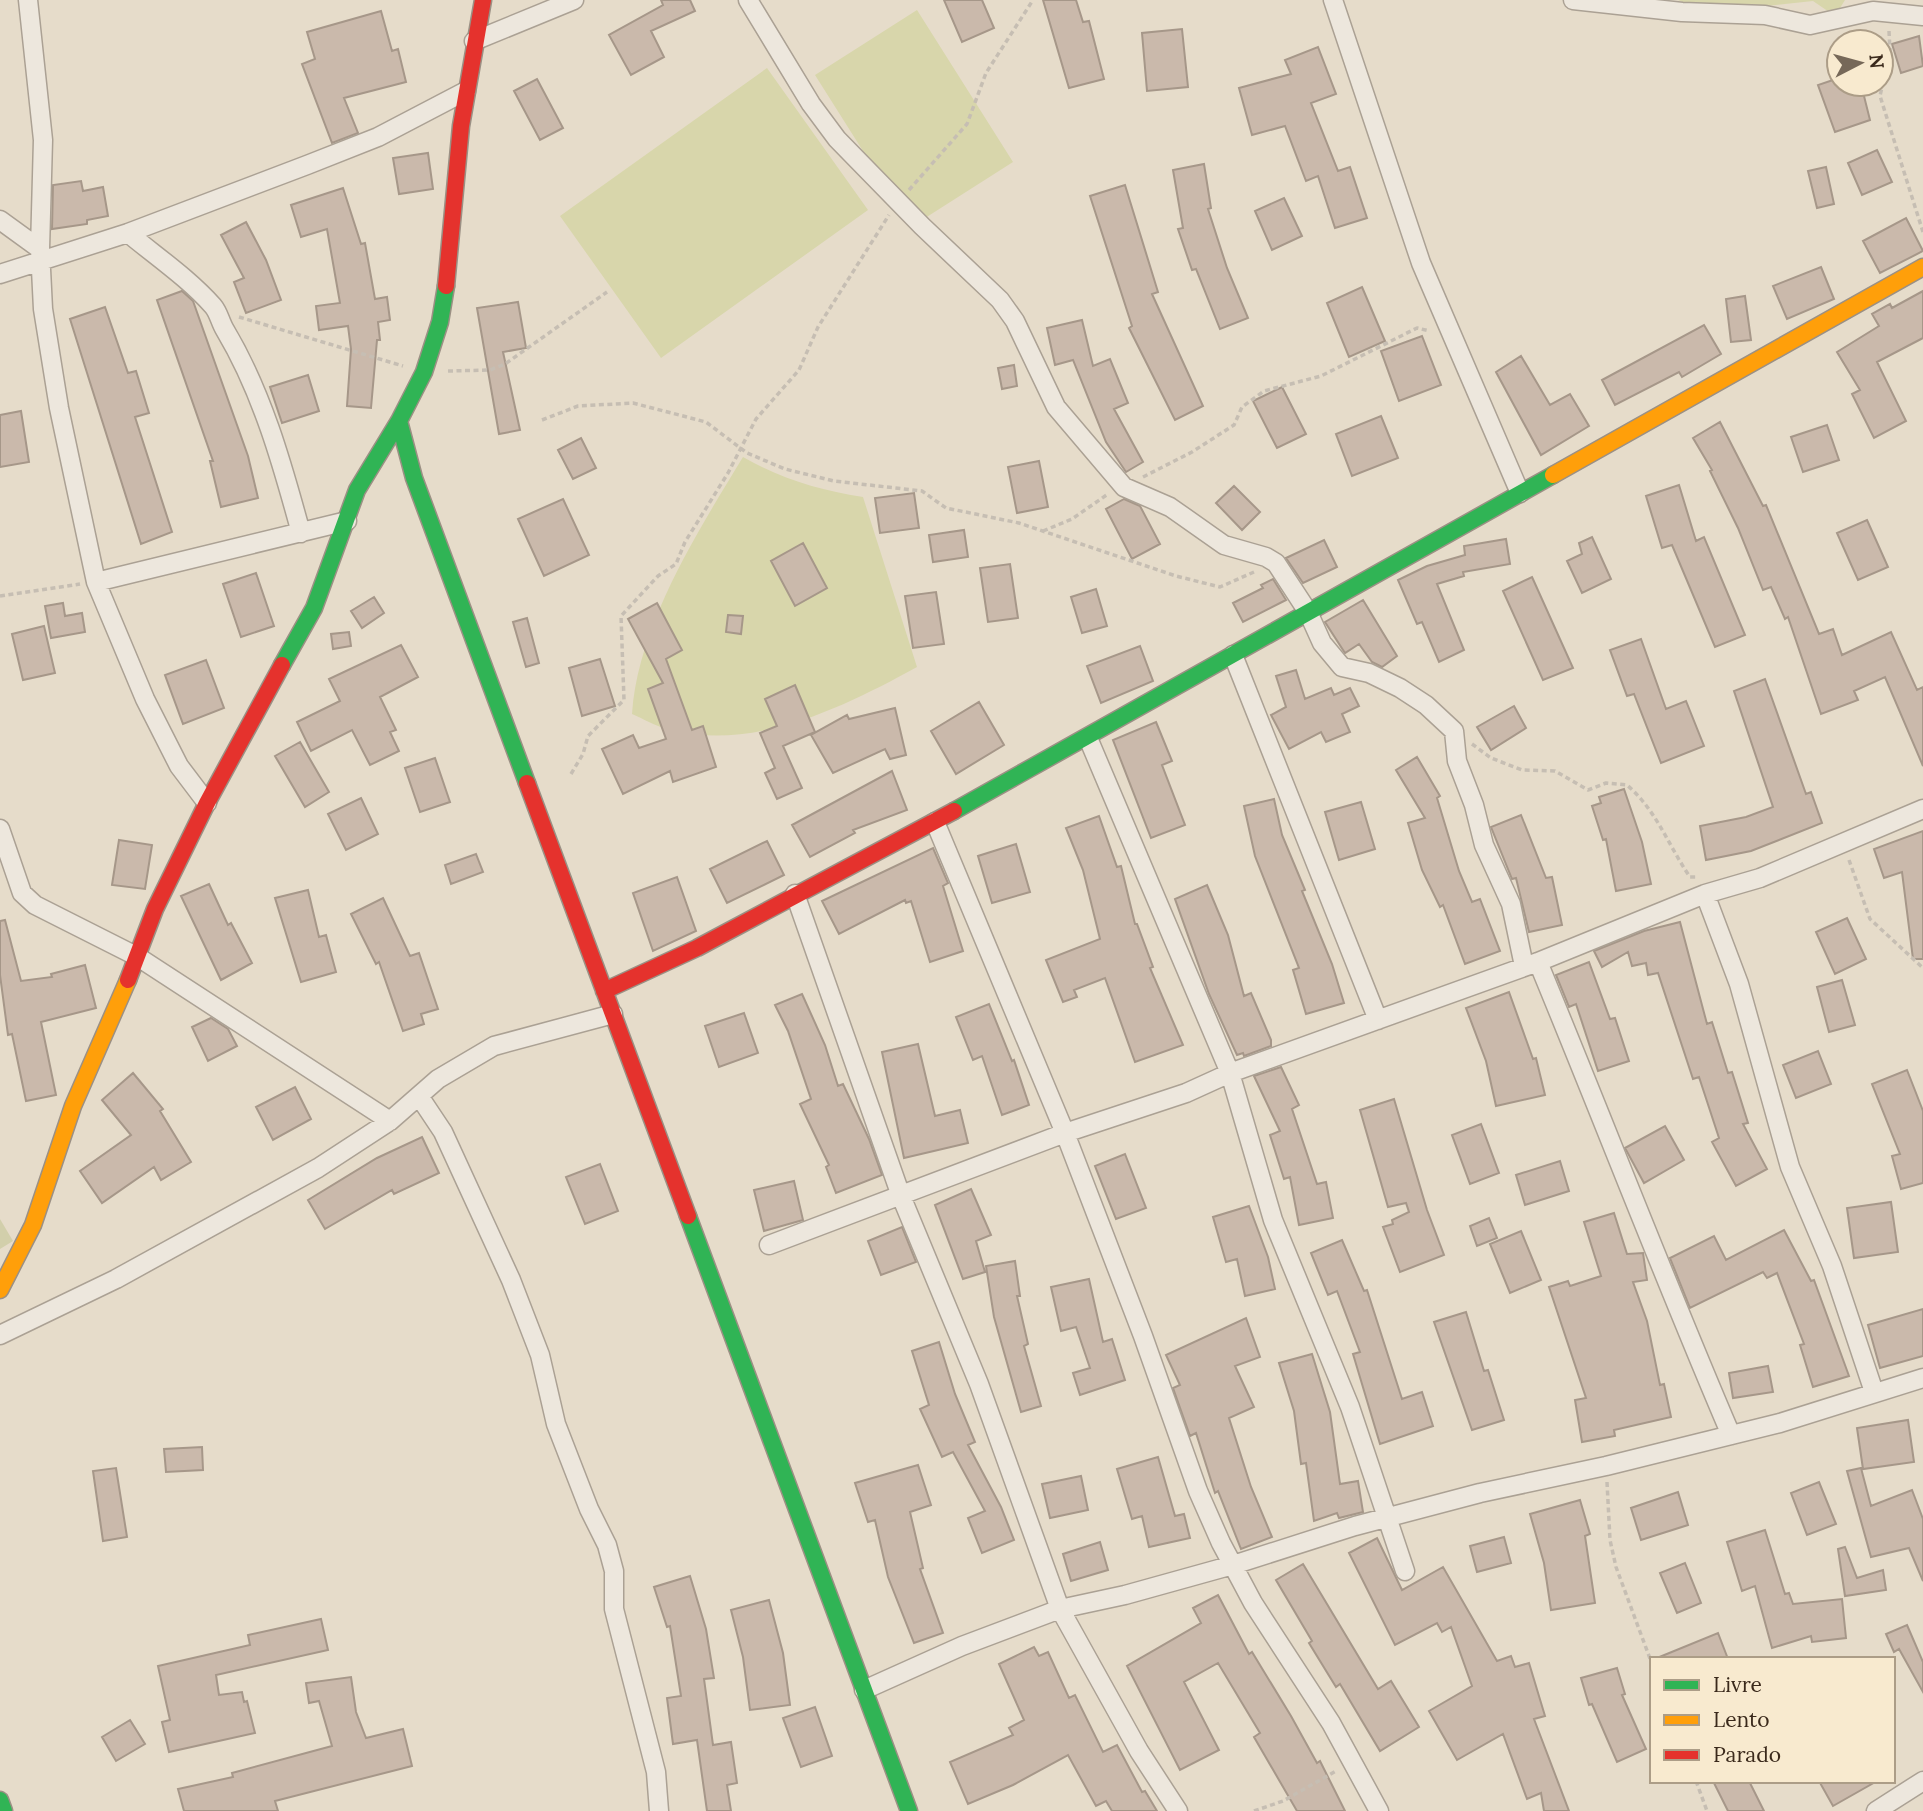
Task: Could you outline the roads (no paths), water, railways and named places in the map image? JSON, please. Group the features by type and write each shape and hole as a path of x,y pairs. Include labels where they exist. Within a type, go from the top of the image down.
{"street":[{"path":"28,0 43,140 40,256 43,309 59,408 96,582 145,699 180,766 207,803"},
{"path":"0,1290 33,1225 73,1106 138,957 155,909 207,803 314,608 357,490 399,421 424,372 440,322 466,91 483,0"},
{"path":"474,41 574,0"},
{"path":"748,0 811,104 837,139 1000,300 1015,321 1056,407 1125,486 1170,507 1224,545 1265,556 1276,564 1308,612 1322,643 1342,667 1369,673 1400,688 1426,705 1454,731 1457,761 1474,805 1484,845 1511,904 1531,964 1652,1238 1702,1371 1731,1435"},
{"path":"1333,0 1421,263 1520,493"},
{"path":"1573,0 1682,12 1765,15 1811,25 1861,13 1888,12 1923,16"},
{"path":"0,274 40,256 128,233 378,137 466,91"},
{"path":"0,220 40,256"},
{"path":"128,233 190,283 216,309 223,328 238,348 260,400 301,533"},
{"path":"604,991 697,948 935,822 1923,267"},
{"path":"399,421 414,478 909,1811"},
{"path":"96,582 347,521"},
{"path":"1233,655 1378,1020"},
{"path":"1088,738 1230,1073 1273,1220 1350,1407 1405,1571"},
{"path":"769,1245 1065,1133 1186,1093 1230,1073 1531,964 1703,886 1760,878 1923,809"},
{"path":"935,822 1065,1133 1143,1336 1198,1491 1233,1565 1352,1761 1378,1811"},
{"path":"0,829 22,893 35,905 138,957 390,1121"},
{"path":"1703,886 1739,984 1790,1167 1832,1266 1874,1392"},
{"path":"795,894 901,1196 979,1384 1060,1609 1139,1751 1178,1811"},
{"path":"0,1335 128,1273 318,1168 390,1121 438,1079 494,1046 613,1014"},
{"path":"419,1096 443,1132 511,1280 540,1355 556,1424 589,1509 607,1545 614,1571 614,1609 656,1772 659,1811"},
{"path":"864,1690 962,1646 1060,1609 1125,1595 1479,1493 1606,1466 1780,1423 1923,1378"},
{"path":"1876,1811 1923,1781"},
{"path":"0,1800 4,1811"}]}
